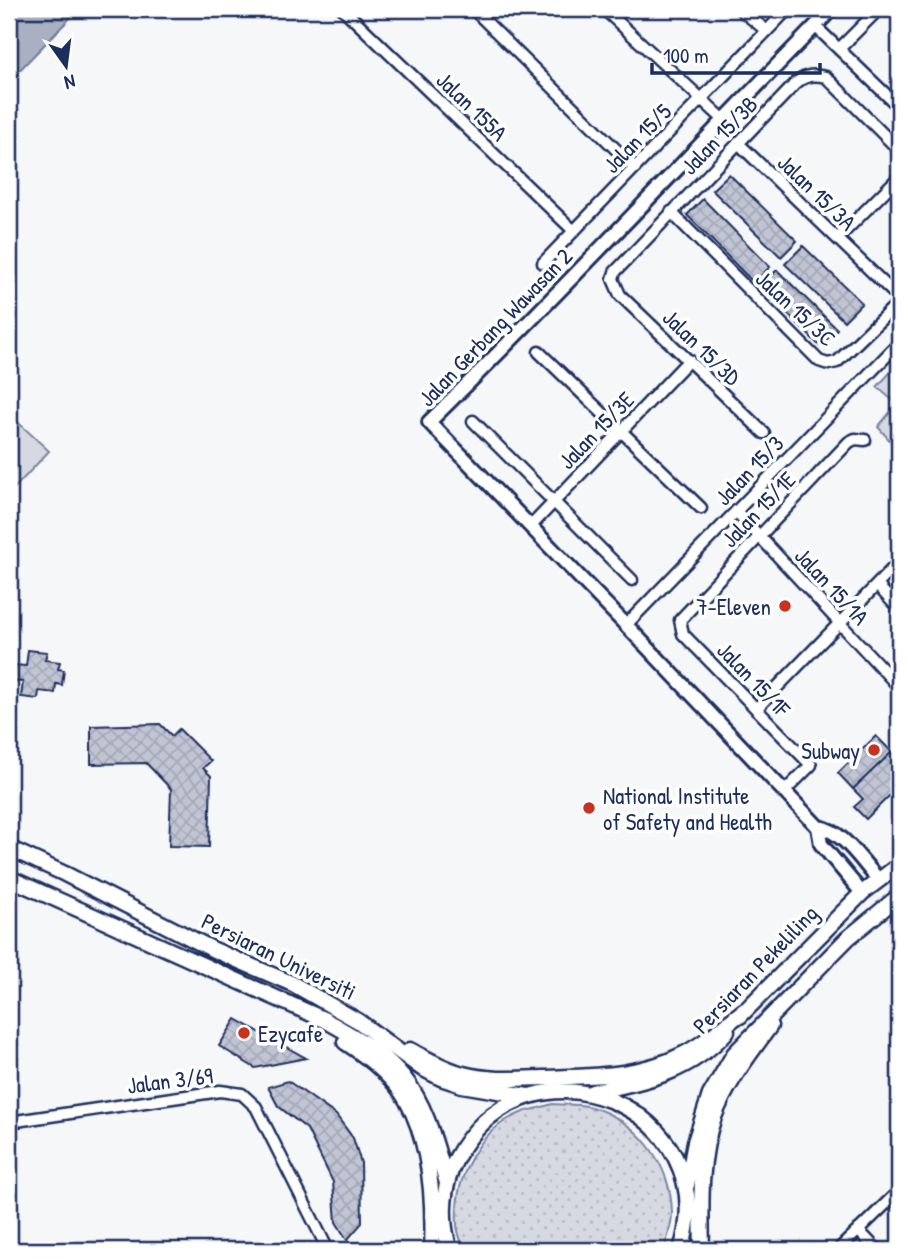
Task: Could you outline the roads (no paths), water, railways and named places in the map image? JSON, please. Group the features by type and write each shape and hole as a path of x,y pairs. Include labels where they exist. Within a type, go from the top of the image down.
{"main road":[{"name":"Persiaran Universiti","path":"9,848 214,950 293,984 358,1021 420,1067 441,1078 462,1085 528,1096"},
{"name":"Persiaran Pekeliling","path":"591,1093 676,1071 715,1045 745,1010 862,893 899,865"},
{"name":"Persiaran Universiti","path":"9,877 325,1020 370,1046 404,1077 423,1108 447,1183"},
{"name":"Persiaran Pekeliling","path":"686,1190 695,1142 710,1095 734,1054 848,938 899,895"},
{"path":"293,984 352,1007 409,1049 432,1062 463,1074 497,1079 632,1073 686,1053 745,1010"},
{"path":"702,1250 701,1199 706,1148 714,1117 745,1059 796,991"},
{"path":"278,998 354,1048 388,1075 407,1100 420,1130 426,1156 433,1217 432,1250"},
{"path":"448,1248 444,1224 447,1183 453,1164 476,1129 509,1104 528,1096 559,1090 591,1093 614,1100 635,1111 654,1127 669,1146 680,1167 686,1190 688,1215 684,1246"}],"street":[{"name":"Jalan 155A","path":"343,9 575,231"},
{"path":"473,9 635,168"},
{"path":"604,9 723,119"},
{"path":"740,9 767,31"},
{"name":"Jalan 15/5","path":"543,263 788,9"},
{"name":"Jalan Gerbang Wawasan 2","path":"832,9 516,336 429,422 818,828 821,844 862,893"},
{"path":"839,49 879,9"},
{"path":"815,26 899,107"},
{"name":"Jalan 15/3B","path":"615,287 615,272 805,76 815,74 826,77 899,150"},
{"name":"Jalan 15/3A","path":"738,143 899,300"},
{"path":"838,238 898,178"},
{"name":"Jalan 15/3C","path":"671,212 823,363 837,362 899,300"},
{"name":"Jalan 15/3D","path":"615,287 620,295 764,433"},
{"name":"Jalan 15/3","path":"626,625 899,343"},
{"path":"539,352 701,508"},
{"name":"Jalan 15/3E","path":"531,526 689,360"},
{"path":"473,421 632,580"},
{"name":"Jalan 15/1E","path":"682,615 849,442 855,439 865,440"},
{"name":"Jalan 15/1A","path":"736,511 899,687"},
{"path":"756,709 899,562"},
{"path":"877,585 899,609"},
{"name":"Jalan 15/1F","path":"682,615 680,627 683,634 811,765 784,792"},
{"name":"Jalan Gerbang Wawasan 2","path":"818,828 828,828 837,834 878,879"},
{"name":"Jalan 3/69","path":"9,1122 220,1091 242,1094 256,1107 328,1250"},
{"path":"838,1250 899,1191"},
{"path":"858,1230 877,1250"}],"water":[{"path":"9,9 79,9 9,81"}],"place":[{"name":"7-Eleven","path":"785,606"},
{"name":"Subway","path":"874,750"},
{"name":"National Institute of Safety and Health","path":"589,808"},
{"name":"Ezycafe","path":"244,1033"}]}
